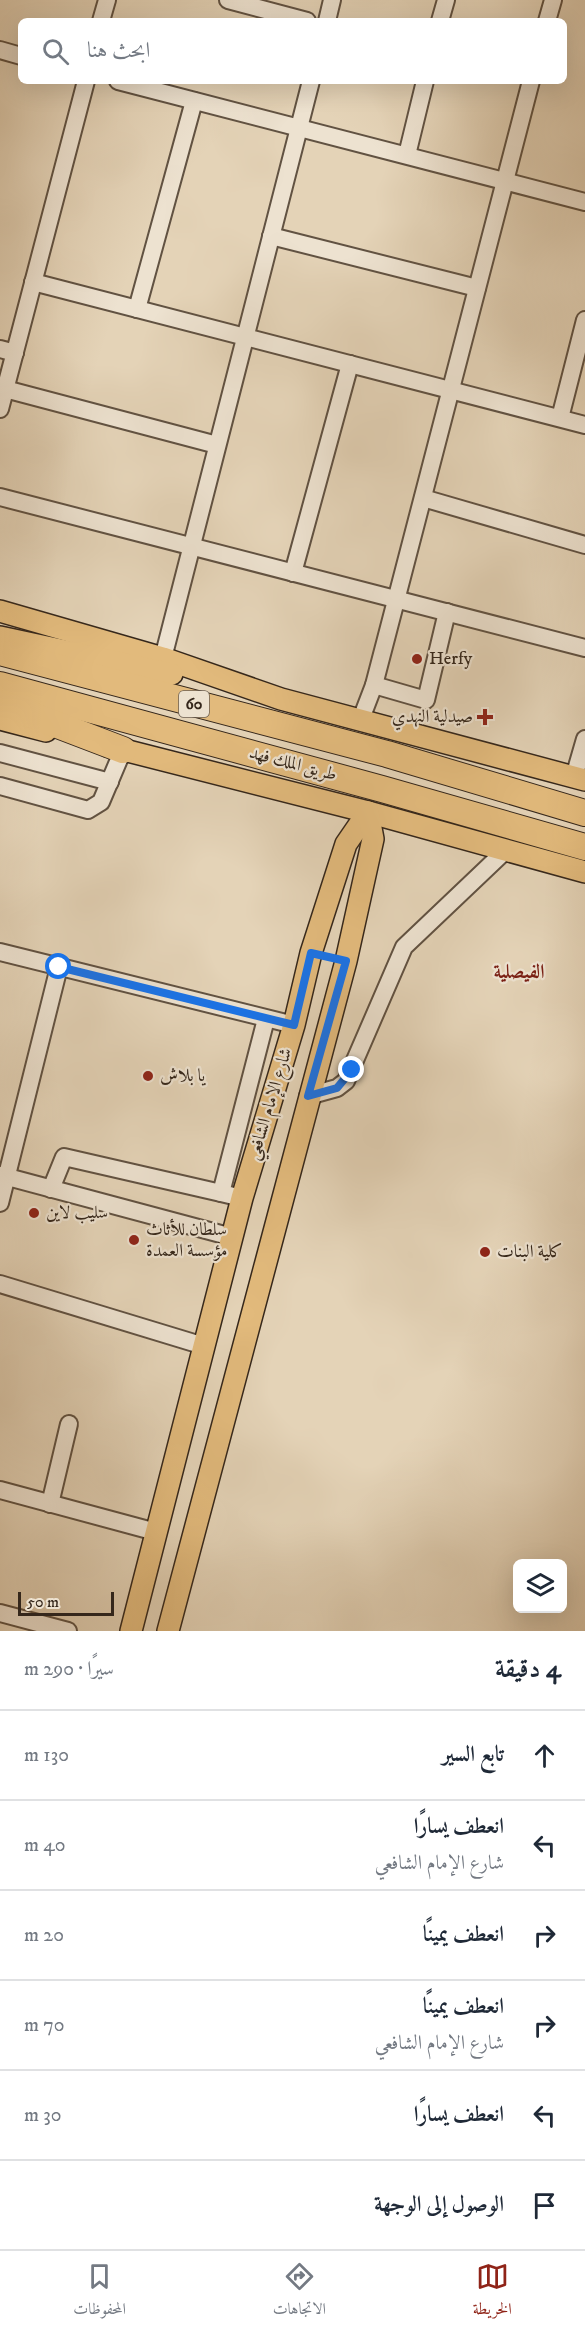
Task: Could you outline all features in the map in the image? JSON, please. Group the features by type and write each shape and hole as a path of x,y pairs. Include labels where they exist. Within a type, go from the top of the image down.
{"highway":[{"name":"طريق الملك فهد","path":"0,652 387,754 585,813"},
{"name":"طريق الملك فهد","path":"0,685 585,847"},
{"path":"0,703 123,750"}],"main road":[{"path":"0,611 163,658 281,699"},
{"path":"0,637 281,699 580,778"},
{"path":"0,719 368,812 585,872"},
{"name":"شارع الإمام الشافعي","path":"131,1631 242,1198 294,1025 311,953 346,843 368,812"},
{"name":"شارع الإمام الشافعي","path":"168,1631 308,1096 346,961 373,839 368,812"},
{"path":"311,953 346,961"}],"street":[{"path":"102,18 107,0"},
{"path":"228,0 296,18"},
{"path":"328,18 332,0"},
{"path":"442,18 446,0"},
{"path":"548,18 553,0"},
{"path":"0,51 18,55"},
{"path":"0,410 5,389 7,351 33,282 85,84"},
{"path":"129,84 585,202"},
{"path":"163,658 310,84"},
{"path":"406,156 424,84"},
{"path":"361,719 374,686 530,84"},
{"path":"137,309 194,101"},
{"path":"271,236 477,288"},
{"path":"33,282 585,425"},
{"path":"560,418 585,320"},
{"path":"292,573 350,364"},
{"path":"5,389 217,445"},
{"path":"0,497 585,648"},
{"path":"423,498 585,544"},
{"path":"374,686 426,700 447,612"},
{"path":"580,778 585,739"},
{"path":"0,786 88,810 101,802 123,750"},
{"path":"0,753 110,782"},
{"path":"308,1096 337,1088 346,1081 404,948 507,849"},
{"path":"0,952 294,1025"},
{"path":"0,1203 3,1176 59,967"},
{"path":"221,1193 266,1019"},
{"path":"51,1189 64,1158 242,1198"},
{"path":"3,1176 232,1237"},
{"path":"0,1284 204,1346"},
{"path":"50,1504 69,1425"},
{"path":"0,1490 156,1532"},
{"path":"0,1613 68,1631"}],"place":[{"name":"Herfy","path":"417,659"},
{"name":"صيدلية النهدي","path":"485,717"},
{"name":"يا بلاش","path":"148,1076"},
{"name":"سليب لاين","path":"34,1213"},
{"name":"سلطان للأثاث مؤسسة العمدة","path":"134,1240"},
{"name":"كلية البنات","path":"485,1252"}],"district":[{"name":"الفيصلية","path":"519,972"}],"route":[{"path":"59,967 294,1025 311,953 346,961 308,1096 337,1088 346,1081 352,1070"}]}
